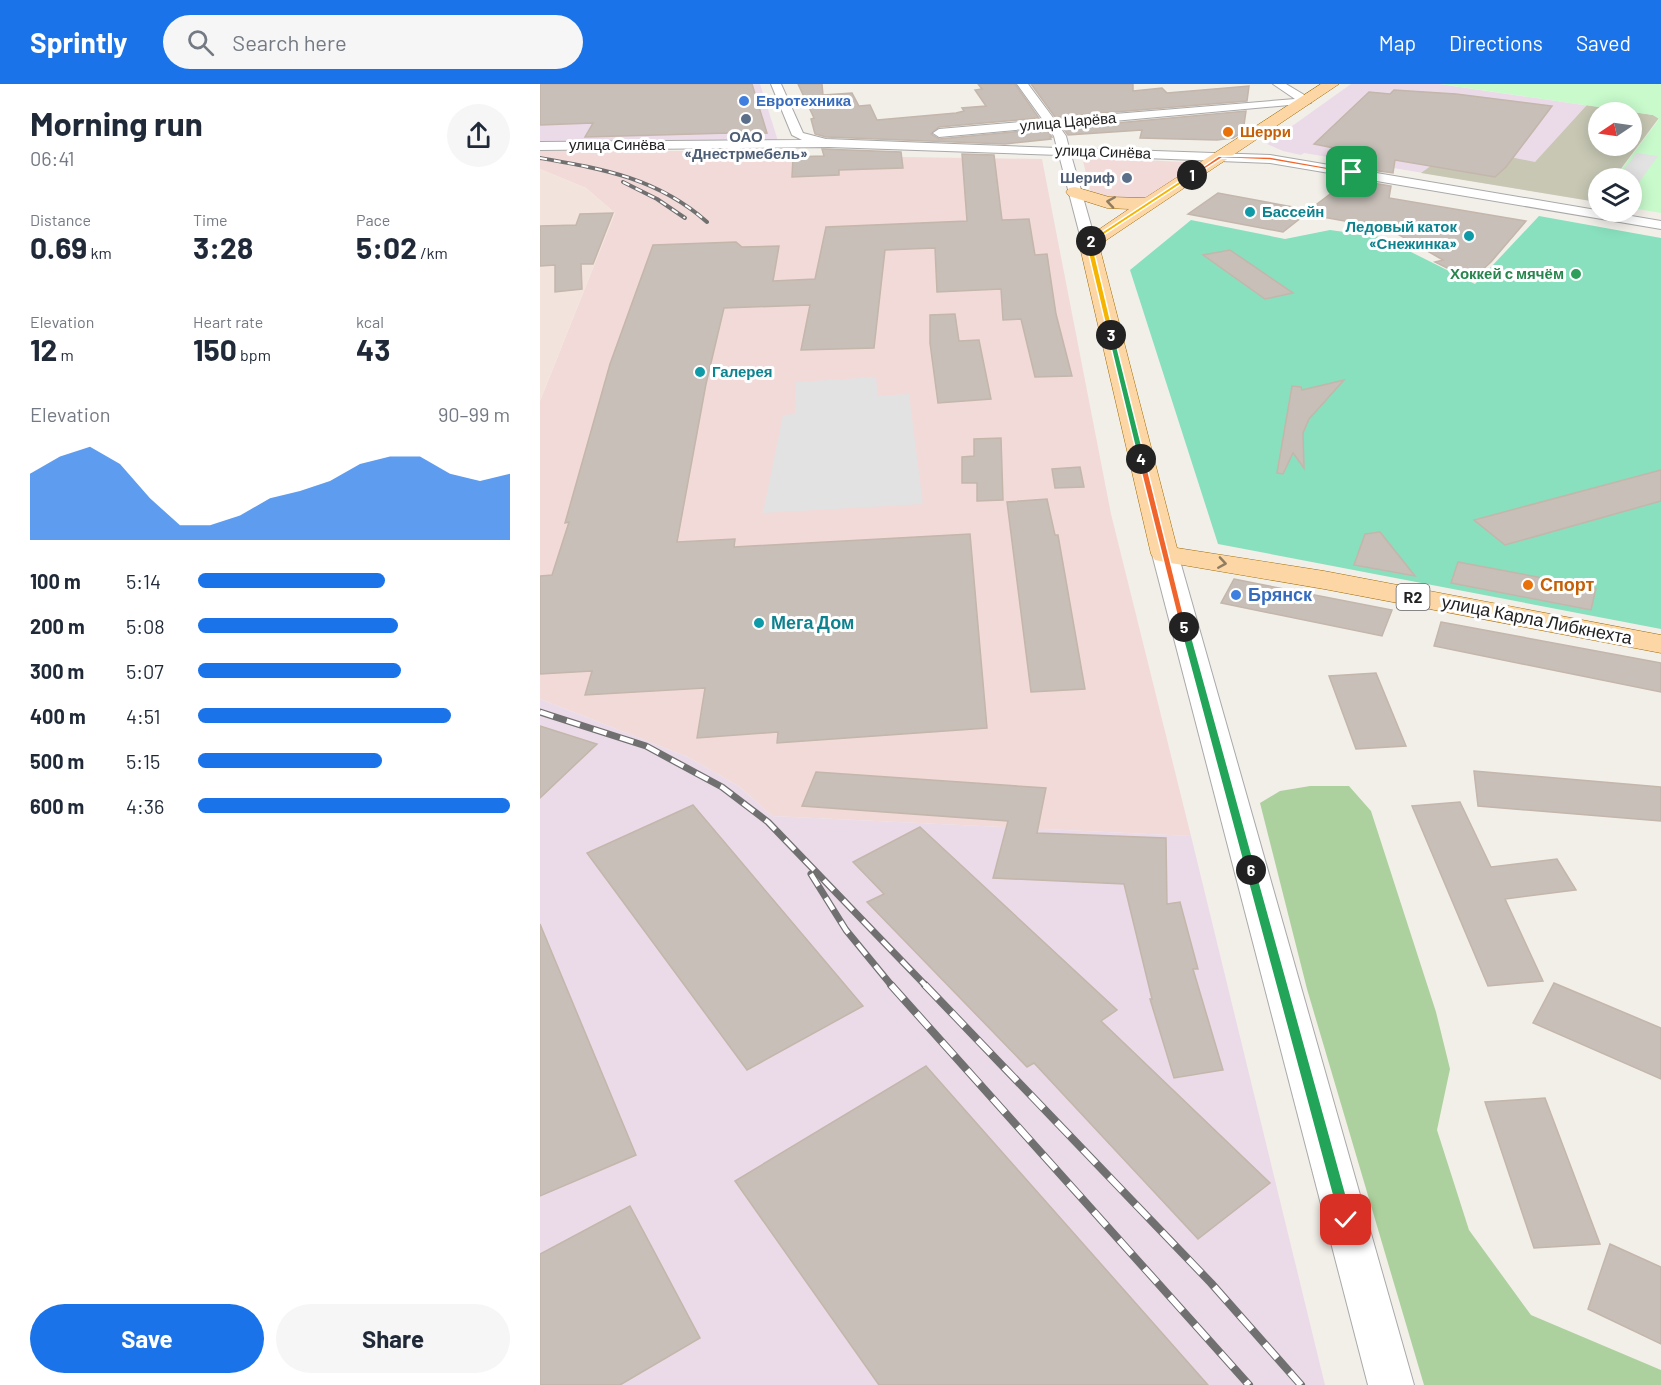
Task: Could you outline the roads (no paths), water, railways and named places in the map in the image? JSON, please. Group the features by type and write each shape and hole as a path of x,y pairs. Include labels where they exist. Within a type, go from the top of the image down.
{"main road":[{"path":"1165,554 1089,243 1331,84"},
{"path":"1075,192 1107,202 1148,204"},
{"name":"улица Карла Либкнехта","path":"1165,554 1324,580 1661,644"}],"street":[{"path":"776,84 798,135 829,143"},
{"path":"1022,84 1052,123 1059,136 1089,243"},
{"path":"1278,84 1307,101"},
{"name":"улица Царёва","path":"829,143 1307,101"},
{"path":"1245,141 1251,151 1270,159"},
{"name":"улица Синёва","path":"540,146 829,143 1270,159 1661,225"},
{"path":"1165,554 1391,1385"}],"railway":[{"path":"540,158 607,171 649,185 688,207 707,222"},
{"path":"623,182 657,199 685,218"},
{"path":"540,712 646,746 722,787 768,822 926,986"},
{"path":"811,874 846,930 892,986"},
{"path":"891,985 1249,1385"},
{"path":"925,985 1211,1283 1301,1385"}],"place":[{"name":"Евротехника","path":"744,101"},
{"name":"ОАО «Днестрмебель»","path":"746,119"},
{"name":"Шерри","path":"1228,132"},
{"name":"Шериф","path":"1127,178"},
{"name":"Бассейн","path":"1250,212"},
{"name":"Ледовый каток «Снежинка»","path":"1469,236"},
{"name":"Хоккей с мячём","path":"1576,274"},
{"name":"Галерея","path":"700,372"},
{"name":"Спорт","path":"1528,585"},
{"name":"Брянск","path":"1236,595"},
{"name":"Мега Дом","path":"759,623"}]}
